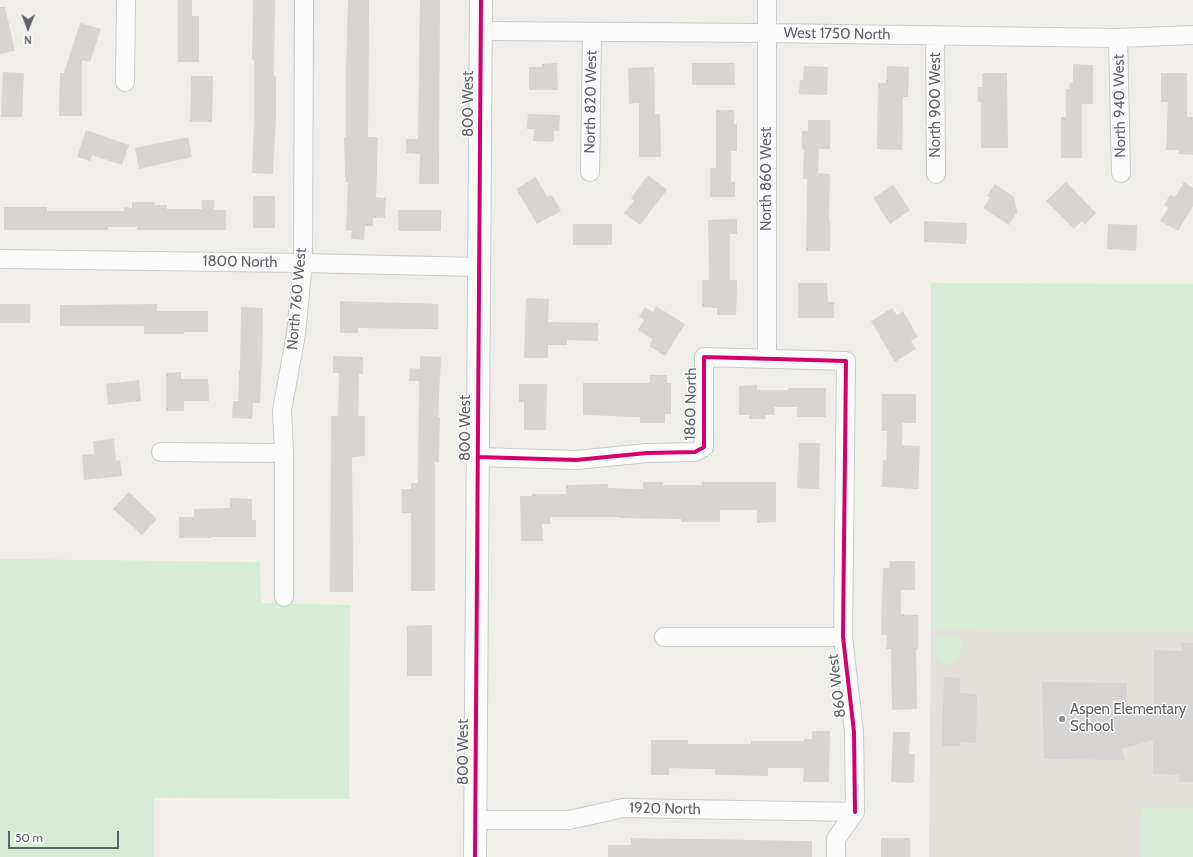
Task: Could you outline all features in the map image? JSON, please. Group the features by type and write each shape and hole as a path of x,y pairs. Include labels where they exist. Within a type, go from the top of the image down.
{"street":[{"path":"125,82 126,0"},
{"name":"North 760 West","path":"284,597 284,453 282,410 296,334 303,263 304,0"},
{"name":"800 West","path":"475,857 481,0"},
{"name":"North 860 West","path":"767,0 767,359"},
{"name":"West 1750 North","path":"481,31 1118,38 1193,35"},
{"name":"North 820 West","path":"590,172 592,32"},
{"name":"North 900 West","path":"936,35 936,174"},
{"name":"North 940 West","path":"1118,38 1121,173"},
{"name":"1800 North","path":"0,260 303,263 479,267"},
{"name":"1860 North","path":"478,458 576,460 647,452 694,452 704,447 704,357 846,361 846,442"},
{"name":"860 West","path":"846,442 843,638 854,732 855,812"},
{"path":"161,452 284,453"},
{"path":"664,637 843,638"},
{"name":"1920 North","path":"475,820 569,820 623,808 855,812"},
{"path":"836,857 836,839 855,812"}],"shaded area":[{"name":"Aspen Elementary School","path":"931,630 1193,631 1193,807 1142,807 1141,857 929,857"}],"green space":[{"path":"931,283 1193,284 1193,631 931,630"},
{"path":"0,559 260,562 261,603 350,605 349,799 154,798 154,857 0,857"},
{"path":"940,637 961,637 963,640 959,657 950,664 942,664 937,659 936,641"},
{"path":"1142,807 1193,807 1193,857 1141,857"}],"building":[{"path":"178,0 192,0 192,16 199,16 199,62 178,62"},
{"path":"253,0 275,0 274,76 276,76 276,118 273,174 252,173 254,121 254,60 252,60"},
{"path":"348,0 369,0 368,137 378,137 376,197 386,198 385,218 373,218 373,226 365,226 364,240 351,239 352,231 346,230 348,182 346,182 345,177 344,137 346,137"},
{"path":"420,0 440,0 439,184 419,184 420,154 406,153 406,139 418,139"},
{"path":"0,7 5,7 15,51 0,54"},
{"path":"80,23 101,29 90,62 82,60 82,116 59,116 60,73 64,73"},
{"path":"557,63 558,90 529,90 529,67 542,67 542,64"},
{"path":"692,63 734,63 735,85 692,85"},
{"path":"1073,64 1093,65 1093,104 1082,104 1082,158 1061,158 1061,117 1066,117 1066,89 1069,89 1070,82 1073,83"},
{"path":"804,66 828,67 827,95 799,94 800,80 803,80"},
{"path":"887,66 909,67 908,97 903,97 902,150 877,149 878,83 886,83"},
{"path":"654,67 655,114 660,114 661,157 639,157 639,103 629,104 628,68"},
{"path":"3,72 24,73 22,117 1,117"},
{"path":"982,73 1007,73 1008,148 981,148 981,102 978,102 978,87 982,87"},
{"path":"1161,73 1187,73 1187,117 1193,117 1193,155 1178,154 1179,150 1166,150 1168,102 1161,102"},
{"path":"191,76 213,76 212,122 190,122"},
{"path":"716,110 734,110 734,124 737,123 737,151 731,151 731,182 735,182 735,197 710,197 710,168 716,168"},
{"path":"528,114 560,115 559,131 554,131 554,142 533,141 534,129 527,129"},
{"path":"808,120 830,120 830,149 819,149 818,173 830,174 830,251 806,251 807,179 803,179 804,149 802,149 802,131 808,131"},
{"path":"86,130 129,145 122,165 92,155 90,161 77,157"},
{"path":"188,137 192,157 139,169 135,148"},
{"path":"648,175 667,190 640,225 624,213 634,201 631,198"},
{"path":"536,177 547,197 552,195 561,211 537,224 516,189"},
{"path":"1066,182 1096,213 1085,225 1082,221 1074,229 1046,201"},
{"path":"1184,182 1193,188 1193,206 1178,231 1160,221 1168,208 1164,205 1170,195 1175,197"},
{"path":"995,184 1014,197 1017,212 1009,225 983,208 990,198 987,196"},
{"path":"893,185 910,210 890,224 873,198"},
{"path":"253,196 275,196 275,228 253,228"},
{"path":"202,200 214,200 214,210 226,210 226,230 137,230 137,227 108,227 108,230 4,230 4,207 47,207 47,211 124,211 124,207 132,208 132,202 155,202 155,205 167,205 167,209 202,209"},
{"path":"398,210 441,210 441,231 398,231"},
{"path":"737,219 737,234 730,234 730,280 737,280 736,315 717,315 717,308 702,307 702,280 709,280 708,220"},
{"path":"924,221 967,223 966,244 924,242"},
{"path":"573,224 612,224 612,245 573,245"},
{"path":"1108,224 1137,225 1136,251 1107,249"},
{"path":"798,283 827,283 828,302 834,302 834,318 798,318"},
{"path":"526,298 549,299 548,322 598,323 598,341 567,340 567,345 548,345 548,358 524,358"},
{"path":"340,301 438,304 438,329 358,328 358,333 340,333"},
{"path":"0,304 30,304 30,323 0,323"},
{"path":"157,304 157,311 208,311 208,332 184,332 184,334 144,334 144,326 60,326 60,305"},
{"path":"656,306 685,324 665,356 649,346 653,339 638,330 644,320 639,317 645,307 653,312"},
{"path":"241,307 263,308 260,403 253,403 252,419 232,418 233,401 238,401"},
{"path":"892,308 897,315 903,311 918,337 911,341 916,349 895,362 871,321"},
{"path":"333,356 363,357 363,374 359,374 358,416 365,416 365,456 352,457 353,592 330,592 331,416 338,416 339,373 333,373"},
{"path":"420,356 441,357 438,417 440,417 439,463 435,462 435,591 411,591 411,513 402,513 402,489 411,489 411,483 418,483 419,381 409,381 410,368 420,369"},
{"path":"181,372 181,379 208,379 209,401 184,401 184,411 166,411 166,373"},
{"path":"650,375 667,375 667,383 671,383 671,414 665,414 665,423 640,423 640,417 583,415 583,383 650,383"},
{"path":"139,380 141,401 108,405 106,384"},
{"path":"519,384 547,384 546,430 524,430 524,402 519,402"},
{"path":"757,385 757,390 826,388 826,417 797,417 797,407 774,407 774,415 765,415 766,419 749,419 749,415 739,415 739,386"},
{"path":"882,394 916,394 916,423 902,423 902,445 920,446 918,489 882,487 883,460 886,460 887,431 882,431"},
{"path":"114,439 116,461 120,460 122,476 84,480 82,455 94,454 93,441"},
{"path":"799,443 820,443 819,489 797,488"},
{"path":"643,482 663,482 663,485 702,485 702,482 776,482 776,522 757,523 757,510 720,510 720,522 681,522 681,519 619,517 550,517 551,524 542,524 543,541 521,541 520,496 532,496 532,494 566,494 566,485 608,484 608,488 643,489"},
{"path":"129,492 157,519 142,535 113,509"},
{"path":"230,498 252,499 252,520 256,520 256,537 179,538 179,517 194,517 194,509 230,508"},
{"path":"890,561 915,561 915,590 901,590 901,614 918,615 918,649 916,649 917,709 892,710 891,649 886,649 887,635 881,635 883,568 890,568"},
{"path":"432,625 432,676 407,676 407,626"},
{"path":"1181,643 1193,643 1193,782 1179,782 1179,775 1153,774 1153,740 1122,749 1125,760 1044,759 1042,682 1127,683 1127,705 1154,705 1154,650 1182,651"},
{"path":"944,677 960,678 960,693 977,694 976,743 960,742 960,746 942,746"},
{"path":"812,731 830,731 829,782 803,782 804,768 768,768 768,776 715,775 715,769 669,768 669,775 651,775 651,740 688,740 688,744 751,744 751,741 804,741 804,739 812,739"},
{"path":"893,732 910,732 909,754 915,754 914,783 891,782"},
{"path":"631,838 812,841 812,857 608,857 608,845 631,845"},
{"path":"881,838 910,838 910,857 881,857"}],"cycle path":[{"path":"475,857 481,0"},
{"path":"478,457 576,460 647,453 695,452 704,447 704,357 846,361 843,637 854,732 855,812"}],"place":[{"name":"Aspen Elementary School","path":"1062,719"}]}
